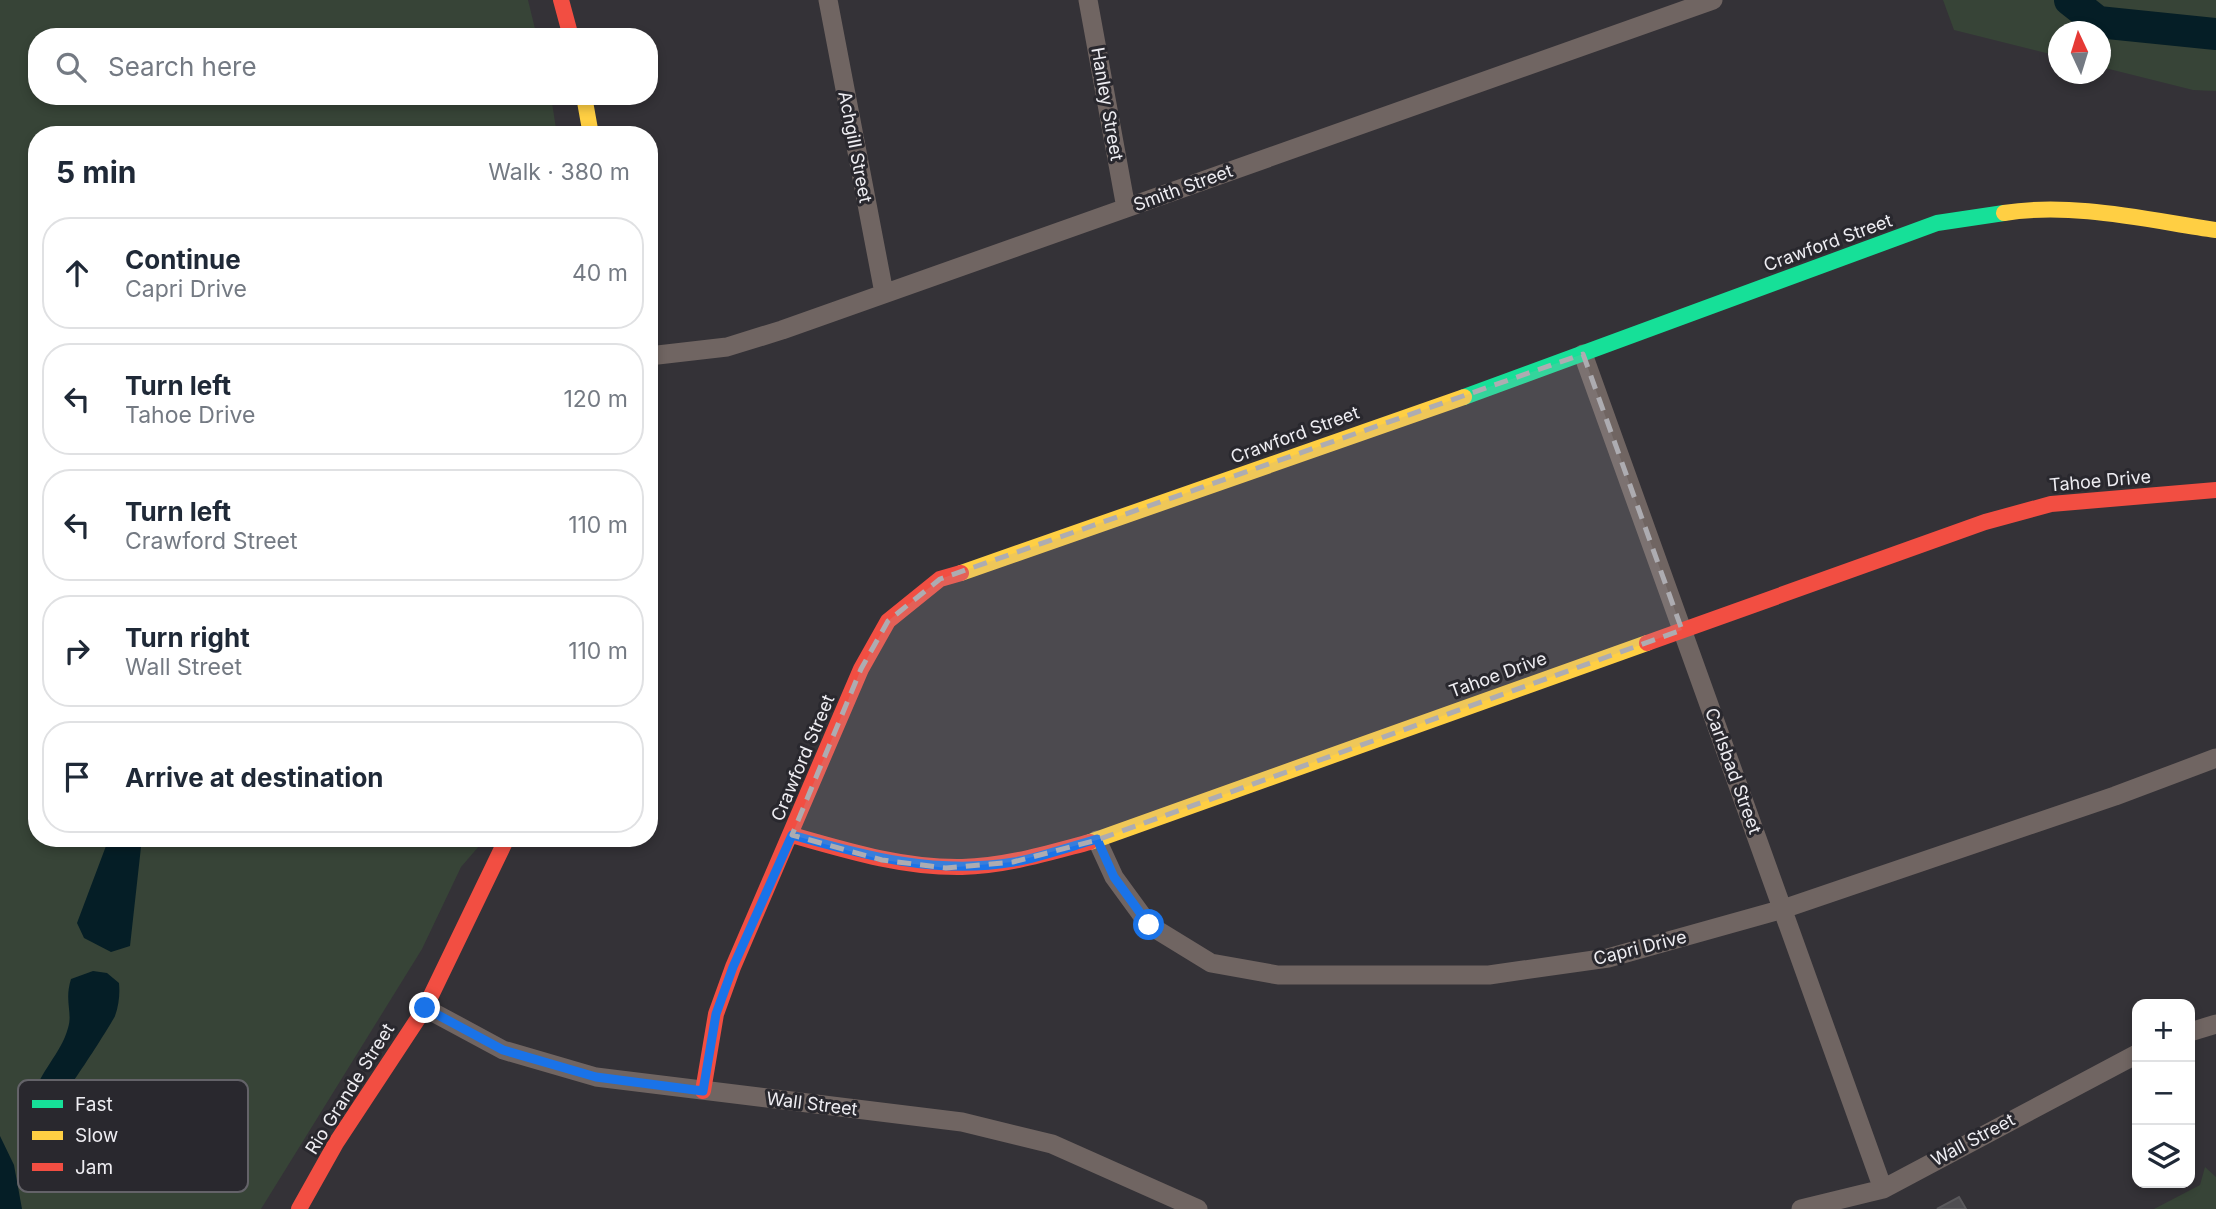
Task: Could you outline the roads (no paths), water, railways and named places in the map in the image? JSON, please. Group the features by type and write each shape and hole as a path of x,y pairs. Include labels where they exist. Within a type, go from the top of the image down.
{"street":[{"path":"561,0 569,28"},
{"name":"Achgill Street","path":"828,0 884,293"},
{"name":"Hanley Street","path":"1088,0 1126,208"},
{"name":"Smith Street","path":"658,355 727,347 1713,0"},
{"path":"586,105 589,126"},
{"name":"Crawford Street","path":"703,1091 716,1014 729,979 861,668 888,621 940,579 1010,558 1583,354 1937,223 2022,209 2097,213 2216,230"},
{"name":"Carlsbad Street","path":"1583,354 1882,1189"},
{"name":"Tahoe Drive","path":"792,835 882,860 946,867 1013,862 1097,839 1985,522 2051,504 2216,490"},
{"name":"Capri Drive","path":"1097,839 1114,877 1149,925 1211,963 1278,975 1489,975 1608,958 1783,909 2115,796 2216,758"},
{"name":"Rio Grande Street","path":"299,1209 337,1143 425,1008 503,847"},
{"name":"Wall Street","path":"425,1008 503,1050 596,1077 962,1122 1052,1144 1198,1209"},
{"path":"2195,1030 2216,1024"},
{"name":"Wall Street","path":"1801,1209 1882,1189 2132,1057"}],"water":[{"path":"106,847 141,847 130,946 111,952 84,938 77,923"},
{"path":"93,971 107,973 119,983 115,1016 75,1080 40,1080 68,1028 71,979"},
{"path":"0,1136 14,1165 22,1209 0,1209"}],"waterway":[{"path":"2070,0 2098,22 2216,34"}]}
